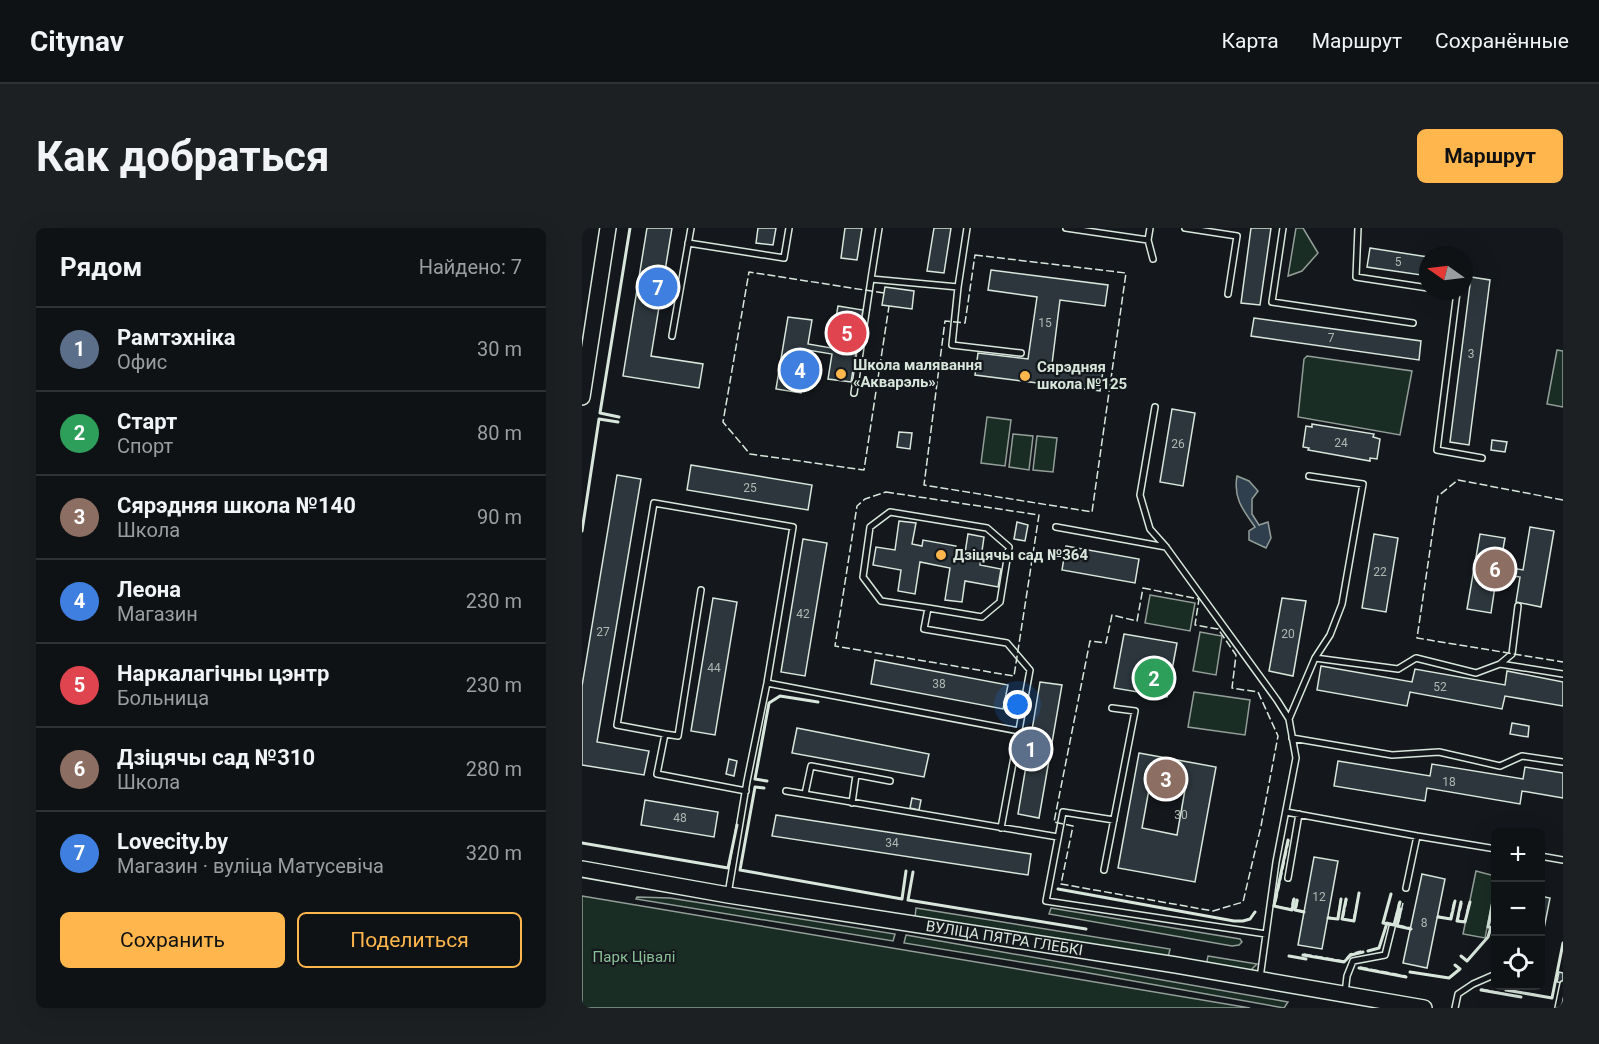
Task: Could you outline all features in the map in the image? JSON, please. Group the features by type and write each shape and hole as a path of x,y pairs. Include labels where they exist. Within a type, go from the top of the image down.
{"main road":[{"path":"582,397 608,228"},
{"name":"ВУЛІЦА ПЯТРА ГЛЕБКІ","path":"582,869 728,895 1260,979 1424,1008"}],"lane":[{"path":"672,336 691,228"},
{"path":"688,243 784,258 789,228"},
{"path":"854,393 879,228"},
{"path":"967,228 952,345 1021,353"},
{"path":"1066,228 1148,240"},
{"path":"1150,228 1148,240 1153,259"},
{"path":"1185,228 1237,236 1228,294"},
{"path":"1283,228 1272,302 1413,323"},
{"path":"1359,228 1356,278 1419,287"},
{"path":"872,279 958,287"},
{"path":"1456,300 1437,450 1482,458"},
{"path":"1155,407 1140,495 1150,529 1166,547 1289,719 1296,758 1276,862 1260,979"},
{"path":"1289,719 1315,658 1330,635 1342,604 1363,484 1309,476"},
{"path":"701,590 678,736 617,725 654,503 793,527 728,895"},
{"path":"890,512 987,528 1009,547 1000,602 982,617 928,608 881,601 863,577 870,527 890,512"},
{"path":"1056,527 1166,547"},
{"path":"1315,658 1398,669 1416,658 1476,673 1500,664 1512,654 1518,606"},
{"path":"928,608 924,629 1006,644 1030,670 1001,828"},
{"path":"1500,664 1563,674"},
{"path":"767,683 1019,731"},
{"path":"1104,870 1135,711 1112,708"},
{"path":"665,734 657,774 746,791"},
{"path":"1292,738 1392,755 1439,752 1500,766 1522,756 1563,762"},
{"path":"805,794 811,766 890,781"},
{"path":"852,802 856,774"},
{"path":"786,791 1058,837"},
{"path":"1114,820 1063,812 1046,901 1266,934"},
{"path":"1286,812 1417,837 1491,848"},
{"path":"1288,878 1299,814"},
{"path":"1406,888 1417,837"},
{"path":"1545,857 1563,860"},
{"path":"1345,994 1347,976 1353,961 1385,955 1392,927"},
{"path":"1455,1008 1458,994 1491,976"},
{"path":"1558,1008 1563,984"}],"green space":[{"path":"1296,228 1303,228 1318,253 1302,271 1288,276"},
{"path":"1557,350 1563,351 1563,407 1547,404"},
{"path":"1307,356 1412,371 1400,435 1298,417 1304,359"},
{"path":"987,417 1011,420 1005,466 981,463"},
{"path":"1013,434 1033,436 1029,470 1009,467"},
{"path":"1037,436 1057,438 1053,472 1033,470"},
{"path":"1150,595 1195,603 1190,631 1145,623"},
{"path":"1200,632 1222,636 1216,675 1193,671"},
{"path":"1194,692 1250,700 1245,735 1188,727"},
{"path":"1476,871 1491,875 1491,908 1485,938 1463,934"},
{"name":"Парк Цівалі","path":"582,896 1250,1008 582,1008"},
{"path":"637,897 670,898 895,934 893,941 636,899"},
{"path":"916,908 1170,949 1168,958 915,917"},
{"path":"1051,908 1240,939 1242,942 1232,946 1049,914"},
{"path":"906,935 1288,1002 1284,1008 904,943"},
{"path":"1208,956 1257,964 1245,973 1206,966"}],"water":[{"path":"1237,476 1249,481 1258,491 1252,499 1252,514 1259,525 1268,522 1271,538 1266,548 1249,540 1249,531 1255,527 1238,497"}],"building":[{"path":"647,228 672,228 651,356 703,364 699,388 623,376"},
{"path":"758,228 776,228 773,245 756,243"},
{"path":"845,228 862,228 857,260 841,258"},
{"path":"934,228 951,228 944,273 927,271"},
{"path":"1251,228 1271,228 1260,305 1241,303"},
{"path":"1370,248 1419,256 1419,275 1367,267"},
{"path":"991,270 1108,285 1105,306 1060,300 1052,364 1103,371 1100,391 975,375 978,353 1028,359 1037,297 988,290"},
{"path":"1473,277 1490,280 1469,445 1450,442 1468,300 1473,300"},
{"path":"885,287 914,291 912,309 882,305"},
{"path":"838,306 863,310 851,382 828,379 832,354 808,350 801,393 776,389 788,317 812,320 808,344 831,348"},
{"path":"1254,318 1421,341 1419,360 1251,336"},
{"path":"1172,409 1195,413 1183,486 1160,482"},
{"path":"1312,424 1374,434 1373,437 1380,439 1377,459 1370,458 1370,461 1308,450 1309,448 1303,447 1306,426 1312,427"},
{"path":"899,432 912,433 910,449 897,447"},
{"path":"1492,440 1507,442 1505,452 1491,450"},
{"path":"691,465 812,485 808,510 687,490"},
{"path":"617,475 641,479 597,742 649,751 644,775 582,765 582,686"},
{"path":"899,521 916,523 912,544 922,546 923,540 956,546 955,552 965,553 968,534 984,537 980,565 1001,569 998,587 965,581 962,602 945,600 950,568 920,562 915,594 898,591 901,570 873,565 876,547 895,550"},
{"path":"1017,522 1028,525 1025,541 1014,539"},
{"path":"1530,527 1554,531 1541,607 1516,602 1520,577 1497,573 1491,613 1467,609 1480,534 1505,538 1500,566 1523,570"},
{"path":"1374,534 1398,538 1386,612 1362,608"},
{"path":"803,539 827,543 805,676 781,672"},
{"path":"1066,546 1139,559 1135,583 1062,570"},
{"path":"713,598 737,602 715,735 691,731"},
{"path":"1282,598 1306,601 1293,676 1269,671"},
{"path":"1124,634 1177,643 1167,697 1114,688"},
{"path":"875,660 1008,685 1003,709 871,684"},
{"path":"1321,666 1412,682 1415,669 1505,685 1507,671 1563,682 1563,706 1505,696 1502,709 1410,692 1407,706 1317,690"},
{"path":"1040,682 1062,685 1039,818 1018,814"},
{"path":"1512,723 1529,726 1528,737 1510,734"},
{"path":"797,728 929,754 924,777 792,753"},
{"path":"1139,753 1216,767 1195,882 1118,868","holes":["1151,778 1186,784 1177,835 1142,828"]},
{"path":"729,759 737,761 734,776 726,774"},
{"path":"1338,761 1430,776 1432,764 1523,779 1525,767 1563,773 1563,798 1522,791 1520,804 1427,788 1425,801 1334,786"},
{"path":"912,798 921,800 919,810 910,808"},
{"path":"645,800 718,812 714,837 641,825"},
{"path":"776,815 1031,854 1028,875 772,836"},
{"path":"1314,857 1338,861 1322,949 1298,945"},
{"path":"1422,874 1445,879 1427,968 1403,963"},
{"path":"1545,897 1550,898 1545,924"},
{"path":"1559,972 1563,973 1563,983 1557,982"}],"fence":[{"path":"975,255 1126,273 1092,512 924,485 945,321 965,323 975,255"},
{"path":"884,293 749,272 723,422 750,454 864,470 889,306"},
{"path":"1563,500 1458,480 1438,496 1417,638 1563,662"},
{"path":"886,492 1039,515 1014,676 835,646 857,506 865,499 886,492"},
{"path":"1143,588 1199,599 1195,625 1218,629 1236,655 1232,688 1258,692 1278,736 1261,826 1243,902 1213,911 1061,884 1073,826 1054,822 1090,641 1106,643 1112,615 1137,621 1143,588"},
{"path":"1289,840 1275,906 1291,909 1293,899"},
{"path":"1347,899 1343,919 1353,921 1359,893"},
{"path":"1391,894 1384,922 1394,924 1399,902"},
{"path":"1328,917 1337,919 1341,899"},
{"path":"1298,900 1296,910 1304,911"},
{"path":"1438,916 1450,919 1454,901"},
{"path":"1462,903 1458,920 1465,921 1469,902"},
{"path":"1403,903 1398,925 1411,928"},
{"path":"1491,916 1489,927 1491,927"},
{"path":"1304,954 1344,961 1350,954 1361,951"},
{"path":"1360,967 1406,976"},
{"path":"1410,972 1449,978 1459,969"},
{"path":"1481,989 1521,997"},
{"path":"1506,990 1537,995"}],"wall":[{"path":"619,417 600,413 630,228"},
{"path":"582,531 599,419 618,422"},
{"path":"767,781 755,779 769,703 780,696 818,702"},
{"path":"764,788 755,787 740,870 902,899 906,871"},
{"path":"582,843 728,868 737,825"},
{"path":"1288,840 1274,906 1292,910 1294,899"},
{"path":"913,872 908,900 1086,929"},
{"path":"1058,889 1234,921 1250,919 1255,912"},
{"path":"1346,899 1342,919 1354,921 1359,893"},
{"path":"1391,894 1383,923 1394,925 1400,902"},
{"path":"1328,918 1338,919 1341,899"},
{"path":"1297,900 1295,910 1304,912"},
{"path":"1438,917 1451,919 1455,901"},
{"path":"1461,902 1457,921 1465,922 1470,902"},
{"path":"1401,909 1397,926 1411,929"},
{"path":"1491,911 1488,927 1491,927"},
{"path":"1368,951 1379,948 1387,923"},
{"path":"1461,956 1467,961 1488,937 1491,927"},
{"path":"1506,990 1552,998 1563,943"},
{"path":"1303,955 1344,962 1351,955 1363,952"},
{"path":"1289,956 1306,959"},
{"path":"1410,972 1449,978 1460,969 1455,965"},
{"path":"1359,968 1406,977"},
{"path":"1481,990 1521,997"}],"place":[{"name":"Lovecity.by","path":"658,287"},
{"name":"Наркалагічны цэнтр","path":"847,333"},
{"name":"Леона","path":"800,370"},
{"name":"Школа малявання «Акварэль»","path":"841,374"},
{"name":"Сярэдняя школа №125","path":"1025,376"},
{"name":"Дзіцячы сад №364","path":"941,555"},
{"name":"Дзіцячы сад №310","path":"1495,569"},
{"name":"Старт","path":"1154,678"},
{"name":"Рамтэхніка","path":"1031,749"},
{"name":"Сярэдняя школа №140","path":"1166,779"}]}
